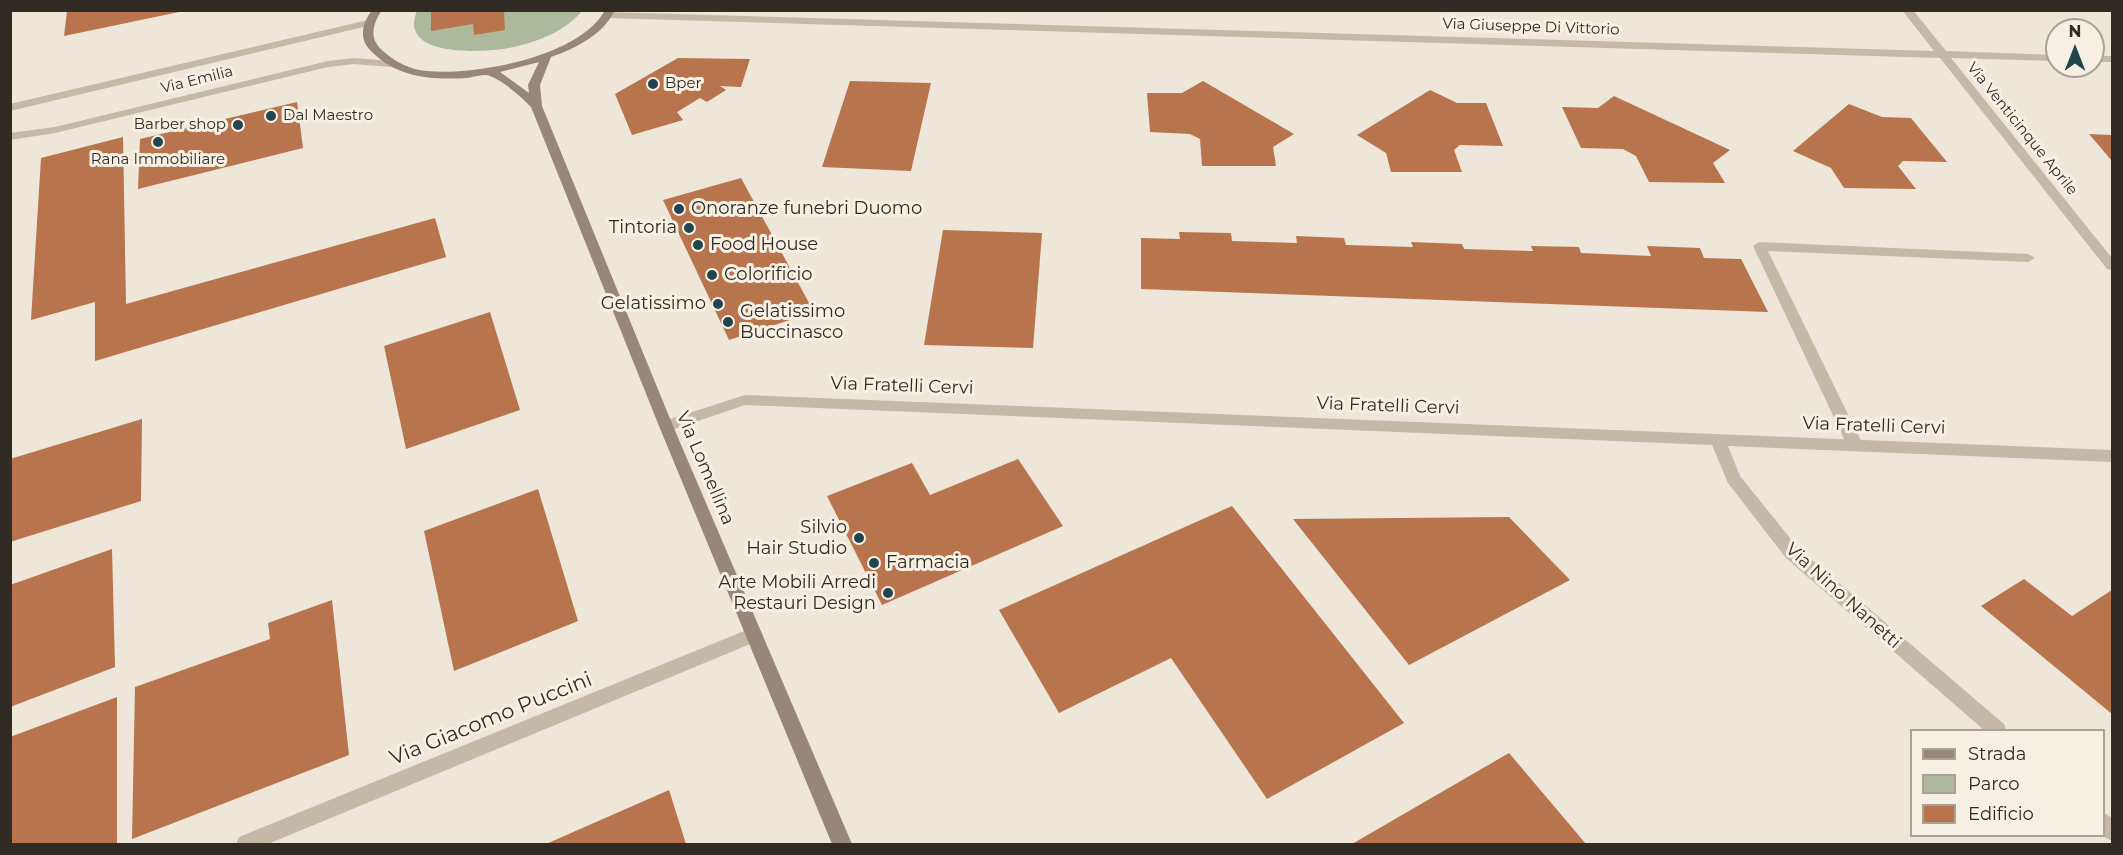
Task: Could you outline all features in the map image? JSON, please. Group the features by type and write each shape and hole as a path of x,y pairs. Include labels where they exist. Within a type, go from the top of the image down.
{"main road":[{"path":"377,10 368,23 368,40 379,56 391,64 412,71 437,74 492,72 546,57 565,49 595,30 609,13"},
{"name":"Via Lomellina","path":"546,57 534,85 536,106 666,426 842,844"},
{"name":"Via Lomellina","path":"492,72 522,92 536,106"}],"street":[{"name":"Via Venticinque Aprile","path":"1907,10 2112,266"},
{"name":"Via Giuseppe Di Vittorio","path":"609,13 2045,58"},
{"name":"Via Emilia","path":"10,108 368,23"},
{"name":"Via Emilia","path":"10,137 55,130 328,64 354,61 391,64"},
{"path":"1855,445 1759,246 2028,258"},
{"name":"Via Fratelli Cervi","path":"666,426 745,400 2112,456"},
{"name":"Via Nino Nanetti","path":"1717,440 1734,479 1792,553 1995,729"},
{"name":"Via Giacomo Puccini","path":"246,844 754,635"}],"green space":[{"path":"417,11 582,11 569,24 536,41 506,49 470,51 433,45 420,38 414,27"}],"building":[{"path":"179,10 179,12 64,36 67,11"},
{"path":"504,10 505,30 474,35 473,24 431,31 431,12"},
{"path":"678,58 750,59 741,87 720,86 726,90 707,102 700,98 677,112 683,120 632,135 615,94"},
{"path":"850,81 931,83 911,171 822,167"},
{"path":"1203,81 1294,134 1273,147 1276,166 1202,166 1200,139 1190,134 1150,132 1147,93 1182,93"},
{"path":"1430,90 1457,103 1486,103 1503,146 1460,145 1454,150 1462,172 1391,172 1386,153 1357,135"},
{"path":"1614,96 1730,150 1713,163 1725,183 1649,182 1636,156 1623,149 1581,148 1562,107 1598,108"},
{"path":"297,102 303,148 138,189 140,139"},
{"path":"1849,104 1882,117 1911,118 1947,162 1903,161 1898,166 1916,189 1844,188 1831,168 1793,151"},
{"path":"2089,134 2112,135 2112,161"},
{"path":"123,137 126,304 435,218 446,257 95,361 95,302 31,320 41,158"},
{"path":"741,178 814,312 729,340 663,200"},
{"path":"943,230 1042,233 1033,348 924,345"},
{"path":"1179,232 1231,233 1232,241 1297,243 1296,236 1344,238 1346,245 1413,247 1411,242 1462,244 1464,249 1533,251 1531,246 1579,247 1581,253 1651,256 1647,246 1700,248 1704,258 1741,259 1768,312 1141,289 1141,238 1180,239"},
{"path":"490,312 520,410 406,449 384,346"},
{"path":"142,419 141,501 10,542 10,459"},
{"path":"1018,459 1063,526 882,605 827,496 912,463 930,495"},
{"path":"538,489 578,621 454,671 424,531"},
{"path":"1232,506 1404,723 1267,799 1171,658 1059,713 999,610"},
{"path":"1509,517 1570,580 1409,665 1293,519"},
{"path":"112,549 115,667 10,707 10,585"},
{"path":"2024,579 2072,616 2112,590 2112,714 1981,606"},
{"path":"332,600 349,755 132,839 135,687 270,639 268,623"},
{"path":"117,697 117,844 10,844 10,737"},
{"path":"1509,753 1586,844 1352,844"},
{"path":"669,790 686,844 546,844"}],"place":[{"name":"Bper","path":"653,84"},
{"name":"Dal Maestro","path":"271,116"},
{"name":"Barber shop","path":"238,125"},
{"name":"Rana Immobiliare","path":"158,142"},
{"name":"Onoranze funebri Duomo","path":"679,209"},
{"name":"Tintoria","path":"689,228"},
{"name":"Food House","path":"698,245"},
{"name":"Colorificio","path":"712,275"},
{"name":"Gelatissimo","path":"718,304"},
{"name":"Gelatissimo Buccinasco","path":"728,322"},
{"name":"Silvio Hair Studio","path":"859,538"},
{"name":"Farmacia","path":"874,563"},
{"name":"Arte Mobili Arredi Restauri Design","path":"888,593"}]}
